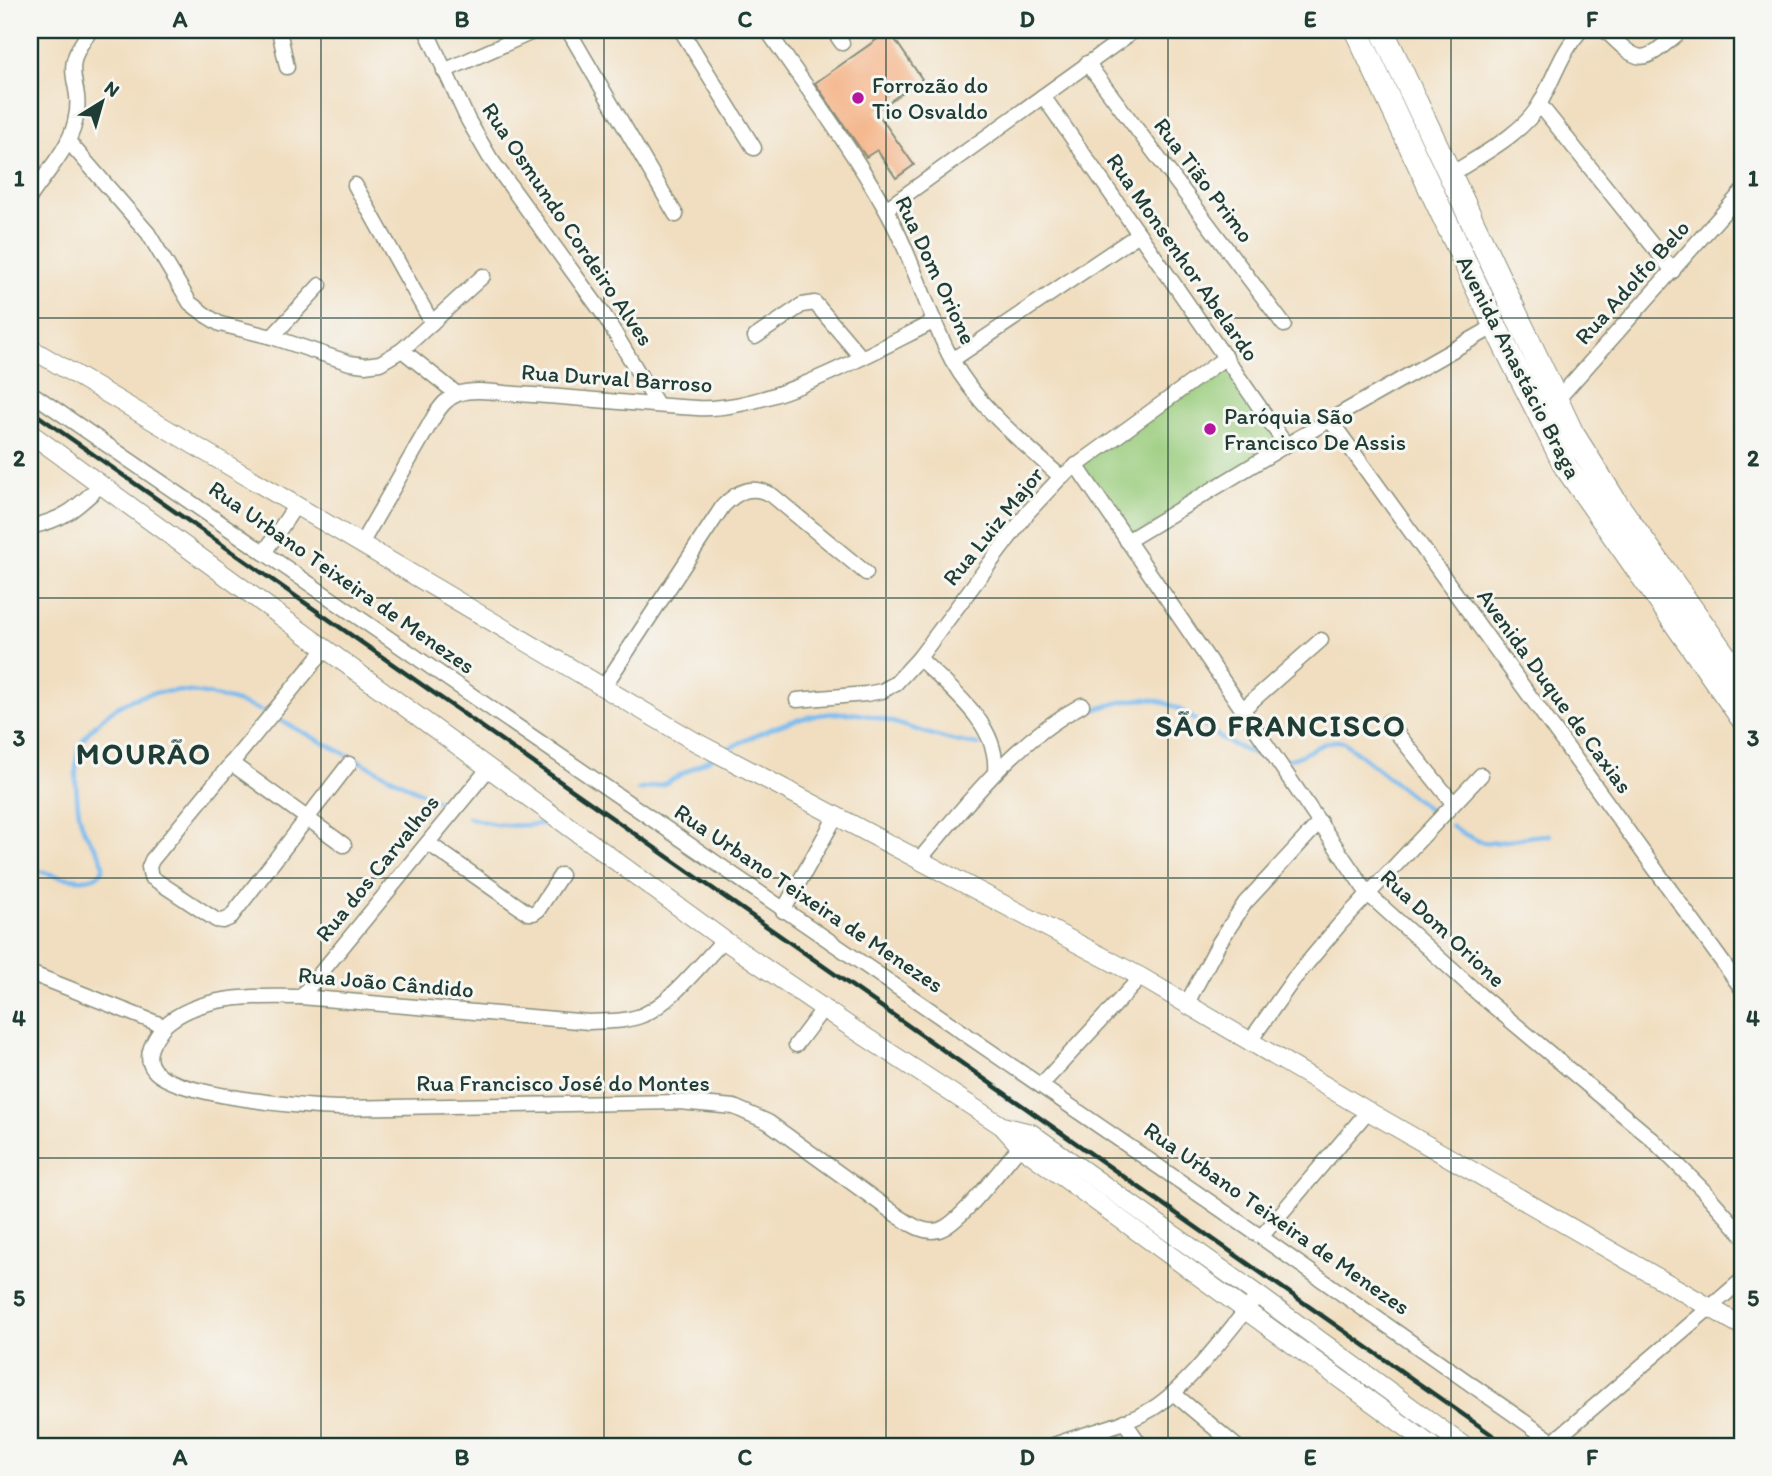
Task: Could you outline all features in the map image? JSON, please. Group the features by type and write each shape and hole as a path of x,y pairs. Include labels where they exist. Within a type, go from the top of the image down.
{"main road":[{"name":"Avenida Anastácio Braga","path":"1356,30 1495,326 1566,467 1623,532 1734,672 1742,718"},
{"name":"Avenida Anastácio Braga","path":"1382,30 1556,401 1595,471 1623,532"}],"street":[{"path":"30,197 68,141 77,114 72,63 77,50 91,30"},
{"path":"279,30 287,68"},
{"name":"Rua Osmundo Cordeiro Alves","path":"426,30 444,71 490,158 604,315 657,404"},
{"path":"444,71 537,30"},
{"path":"568,30 676,215"},
{"path":"681,30 754,148"},
{"name":"Rua Dom Orione","path":"767,30 886,209 908,253 952,360 993,414 1061,477"},
{"path":"833,30 842,43"},
{"path":"886,209 1135,30"},
{"path":"1450,176 1516,131 1539,105 1554,70 1581,30"},
{"path":"1605,30 1628,53 1642,57 1654,52 1682,30"},
{"name":"Rua Tião Primo","path":"1087,64 1283,324"},
{"name":"Rua Monsenhor Abelardo","path":"1043,96 1286,444"},
{"path":"1539,105 1673,271"},
{"path":"68,141 148,233 190,303 220,324 272,337 350,363 380,363 402,350 483,276"},
{"path":"355,185 432,323"},
{"name":"Rua Adolfo Belo","path":"1556,401 1742,192"},
{"path":"952,360 1139,234"},
{"path":"272,337 320,285"},
{"path":"755,337 802,305 815,303 861,357"},
{"name":"Rua Durval Barroso","path":"457,394 489,392 727,408 780,393 935,321"},
{"path":"1127,541 1286,444 1495,326"},
{"path":"30,348 728,760 1141,977 1742,1326"},
{"path":"361,544 435,415 448,399 457,394 402,350"},
{"name":"Rua Luiz Major","path":"797,700 882,691 896,683 919,658 1029,511 1061,477 1226,357"},
{"name":"Rua Urbano Teixeira de Menezes","path":"30,392 783,911 1041,1085 1556,1444"},
{"name":"Avenida Duque de Caxias","path":"1330,420 1742,989"},
{"path":"30,433 724,940 823,1009 1258,1295 1455,1444"},
{"name":"Rua Dom Orione","path":"1076,465 1368,894 1480,995 1652,1139 1742,1234"},
{"path":"30,527 57,520 71,513 102,484"},
{"path":"603,688 723,506 734,495 745,490 764,491 773,496 866,573"},
{"path":"264,553 296,505"},
{"path":"1244,709 1321,640"},
{"path":"326,649 152,860 150,872 155,881 208,916 223,921 236,913 349,764"},
{"path":"919,658 965,704 985,729 994,747 995,771"},
{"path":"920,859 995,771 1026,742 1082,705"},
{"path":"1388,722 1453,803"},
{"path":"231,764 344,845"},
{"name":"Rua dos Carvalhos","path":"301,997 489,768"},
{"path":"1250,1041 1308,961 1481,775"},
{"path":"783,911 836,816"},
{"path":"1187,1003 1219,943 1245,903 1320,822"},
{"path":"428,843 528,913 538,910 561,875"},
{"name":"Rua João Cândido","path":"163,1026 179,1014 206,1004 272,996 589,1022 617,1021 642,1015 665,1000 724,940"},
{"path":"30,973 163,1026"},
{"path":"1041,1085 1141,977"},
{"path":"796,1045 823,1009"},
{"name":"Rua Francisco José do Montes","path":"163,1026 149,1053 149,1062 155,1072 181,1085 286,1105 339,1108 679,1102 734,1107 768,1122 898,1216 928,1231 940,1230 960,1217 1025,1140"},
{"path":"1261,1237 1368,1111"},
{"path":"1025,1140 1246,1310 1432,1446"},
{"path":"1556,1444 1742,1280"},
{"path":"1051,1446 1124,1421 1150,1409 1173,1393 1258,1295"},
{"path":"1173,1393 1236,1446"},
{"path":"1124,1421 1140,1446"}],"green space":[{"path":"1226,357 1286,445 1127,541 1076,465"}],"building":[{"name":"Forrozão do Tio Osvaldo","path":"889,31 922,79 876,111 914,165 896,178 877,150 866,157 815,83"}],"waterway":[{"path":"30,868 77,879 95,877 101,872 103,862 84,830 79,813 76,791 77,759 82,741 89,732 122,704 142,696 182,691 224,698 265,712"},
{"path":"1088,712 1131,700 1156,700 1184,712 1238,747 1272,760"},
{"path":"724,751 778,726 816,715 835,713 874,717 939,737 979,745"},
{"path":"279,720 451,808"},
{"path":"1281,760 1297,757 1328,742 1344,742 1432,812"},
{"path":"638,790 664,784 713,757"},
{"path":"468,817 508,825 548,823"},
{"path":"1451,826 1474,839 1489,843 1550,835"}],"railway":[{"path":"30,410 1508,1446"}],"place":[{"name":"Forrozão do Tio Osvaldo","path":"858,98"},
{"name":"Paróquia São Francisco De Assis","path":"1210,429"}],"district":[{"name":"SÃO FRANCISCO","path":"1281,725"},
{"name":"MOURÃO","path":"144,753"}]}
